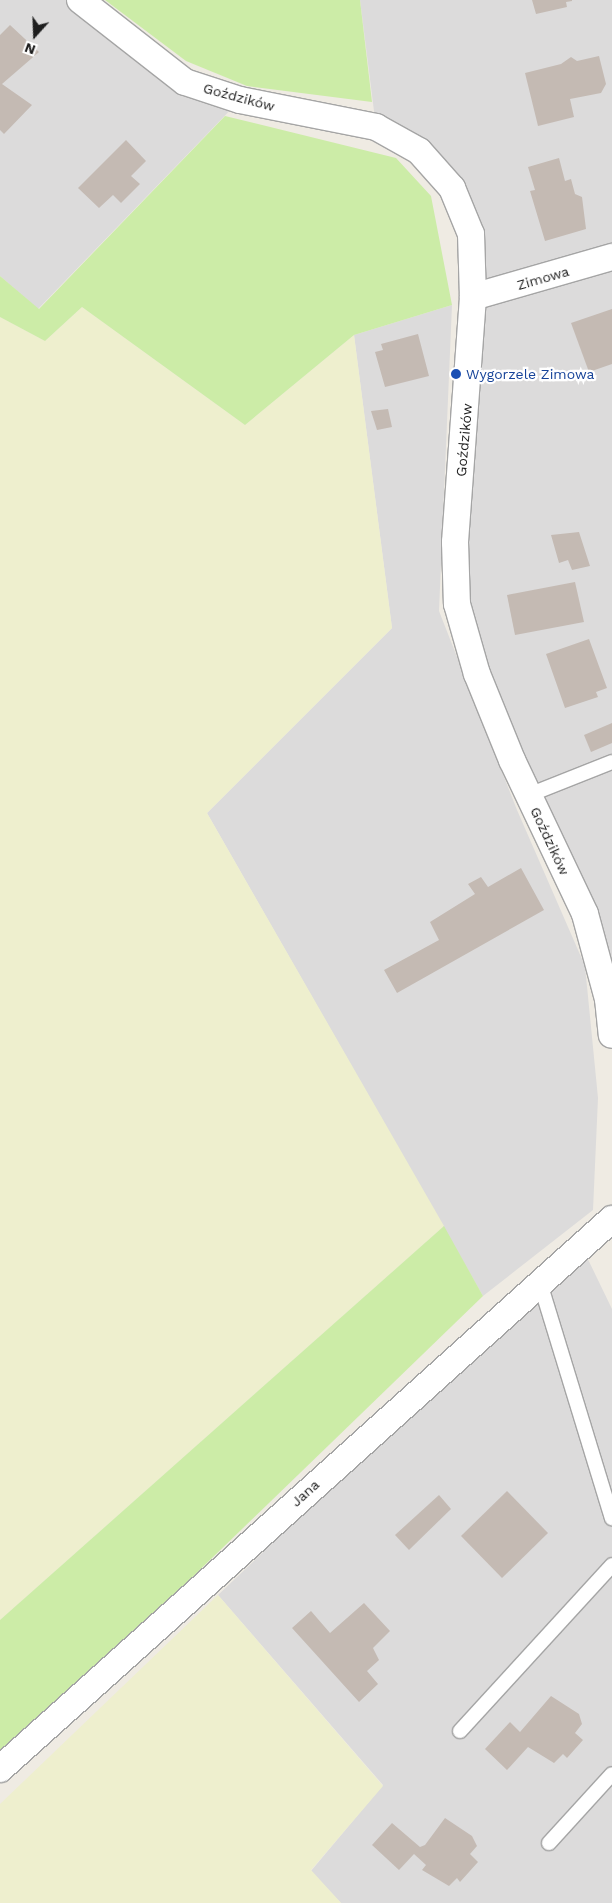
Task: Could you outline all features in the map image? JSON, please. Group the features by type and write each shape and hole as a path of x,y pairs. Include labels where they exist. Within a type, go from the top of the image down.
{"street":[{"name":"Goździków","path":"80,0 185,82 240,100 376,127 419,151 452,188 471,234 473,297 455,542 457,604 478,674 529,795 585,914 608,999 612,1035"},
{"name":"Zimowa","path":"473,297 612,257"},
{"name":"Jana","path":"0,1769 612,1219"}],"lane":[{"path":"529,795 612,762"},
{"path":"540,1283 612,1518"},
{"path":"460,1731 612,1565"},
{"path":"549,1843 612,1774"}],"shaded area":[{"path":"0,0 80,0 138,49 240,100 38,309 0,276"},
{"path":"360,0 612,0 612,1035 608,999 457,604 473,297 452,188 376,127"},
{"path":"452,305 439,611 517,810 585,966 598,1098 593,1210 483,1296 207,813 392,628 354,335"},
{"path":"583,1249 612,1309 612,1903 341,1903 311,1871 383,1785 218,1595"}],"green space":[{"path":"105,0 360,0 372,102 247,86 186,61"},
{"path":"225,116 396,158 431,196 452,305 354,335 245,425 82,307 45,341 0,317 0,276 39,309"},
{"path":"82,307 245,425 354,335 392,628 207,813 444,1226 0,1620 0,317 45,341"},
{"path":"444,1226 483,1296 0,1763 0,1620"},
{"path":"218,1595 383,1786 311,1870 341,1903 0,1903 0,1804"}],"building":[{"path":"532,0 572,1 566,2 567,7 536,14"},
{"path":"10,25 39,52 2,84 32,105 4,134 0,130 0,35"},
{"path":"599,56 606,84 601,93 570,99 574,117 538,126 525,73 561,64 571,57 577,61"},
{"path":"126,140 146,161 131,176 140,184 121,203 113,195 99,208 78,188"},
{"path":"559,158 565,181 571,179 575,194 582,197 586,229 545,241 530,191 535,190 528,167"},
{"path":"612,309 612,364 589,372 571,323"},
{"path":"418,334 429,376 385,387 375,352 383,350 381,344"},
{"path":"388,409 392,427 377,430 371,411"},
{"path":"579,532 590,566 572,570 568,560 559,563 551,535"},
{"path":"575,582 584,622 515,635 507,595"},
{"path":"589,639 607,688 596,692 598,697 565,708 546,654"},
{"path":"612,723 612,743 591,752 584,735"},
{"path":"521,868 544,910 397,993 384,970 439,940 430,922 475,894 468,884 481,877 488,887"},
{"path":"507,1491 548,1533 502,1578 461,1536"},
{"path":"439,1495 451,1509 409,1550 395,1535"},
{"path":"364,1603 390,1631 373,1648 379,1660 367,1671 378,1684 359,1702 292,1628 311,1611 330,1633"},
{"path":"551,1696 579,1714 582,1724 575,1733 583,1740 567,1758 563,1754 554,1763 528,1747 507,1770 485,1749 510,1722 520,1732"},
{"path":"445,1818 472,1836 477,1846 470,1854 478,1862 460,1882 457,1878 449,1886 422,1870 426,1865 414,1854 399,1870 372,1845 392,1823 420,1847 425,1845"}],"place":[{"name":"Wygorzele Zimowa","path":"456,374"}]}
